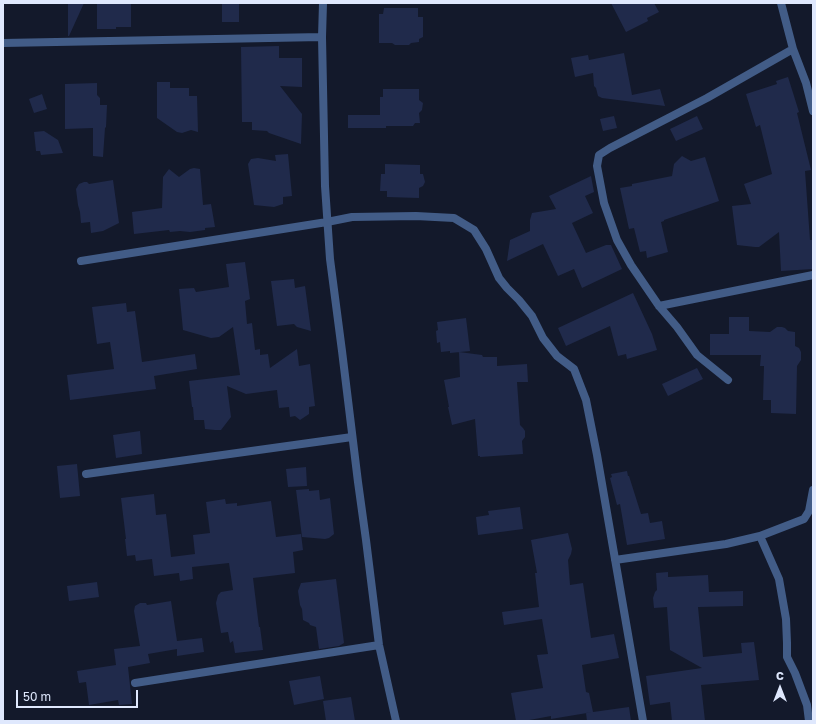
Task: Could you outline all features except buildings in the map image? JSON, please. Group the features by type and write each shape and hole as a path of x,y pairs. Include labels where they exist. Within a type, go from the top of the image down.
{"street":[{"path":"322,3 325,186 330,259 379,644 396,721"},
{"path":"780,3 793,49 806,82 813,111"},
{"path":"3,43 322,36"},
{"path":"728,380 698,355 659,306 631,265 617,240 604,203 597,166 599,155 707,98 793,49"},
{"path":"81,261 352,217 416,216 454,218 474,230 486,249 499,278 532,316 543,338 557,356 574,370 586,400 597,455 643,721"},
{"path":"659,306 813,275"},
{"path":"86,474 352,437"},
{"path":"615,560 726,544 760,536 804,519 810,511 813,490"},
{"path":"760,536 779,579 786,619 787,657 795,673 807,705 809,721"},
{"path":"135,683 379,644"}]}
